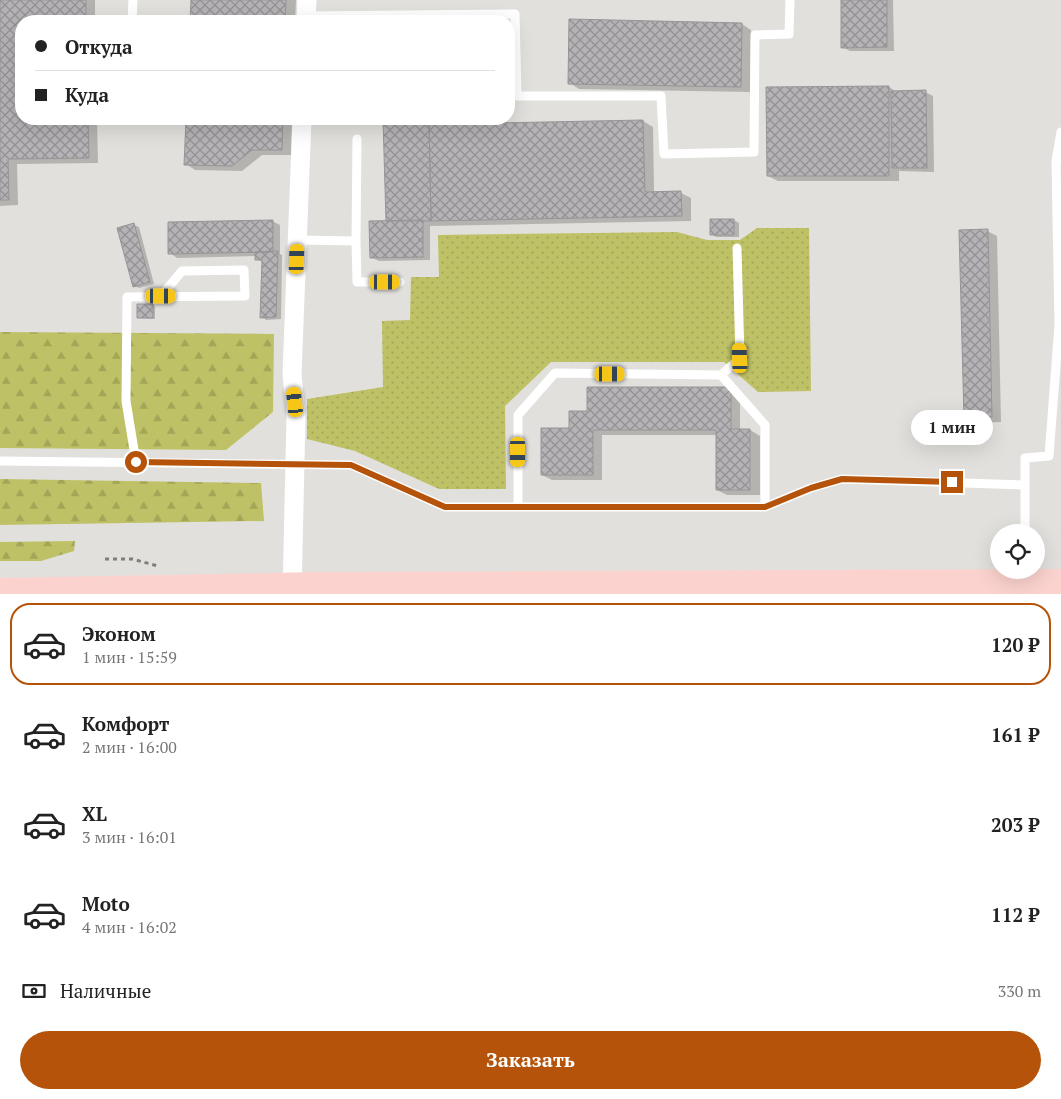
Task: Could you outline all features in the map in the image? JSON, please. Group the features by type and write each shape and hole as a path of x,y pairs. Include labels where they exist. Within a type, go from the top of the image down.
{"main road":[{"path":"0,592 159,583 292,591 854,589 990,579"},
{"path":"1040,579 1061,583"}],"street":[{"path":"292,591 296,416 292,374 302,125"}],"lane":[{"path":"132,15 133,0"},
{"path":"306,12 515,14 517,96 661,96 664,154 754,152 755,35 789,34 790,0"},
{"path":"1025,524 1025,458 1049,456 1059,325 1059,161 1061,132"},
{"path":"357,139 357,282 400,282"},
{"path":"297,240 356,241"},
{"path":"518,507 518,415 555,373 721,374 740,358 737,248"},
{"path":"136,462 126,401 127,297 245,296 244,270 182,271 161,296"},
{"path":"721,374 765,425 765,507"},
{"path":"0,461 351,465 445,507 765,507 811,488 842,479 1025,484"}],"path":[{"path":"105,559 132,559 159,583"}],"green space":[{"path":"757,228 809,228 811,391 758,392 724,362 551,362 505,406 506,489 439,489 355,451 307,439 307,399 383,387 382,321 410,320 411,277 439,277 438,235 677,232 707,240 740,240"},
{"path":"0,332 274,334 273,412 226,450 0,448"},
{"path":"0,479 261,483 264,521 0,525"},
{"path":"75,541 74,551 41,561 0,561 0,542"}],"building":[{"path":"0,0 86,0 86,15 15,15 15,125 88,125 89,158 8,159 9,200 0,200"},
{"path":"191,0 286,0 285,15 190,15"},
{"path":"841,0 887,0 887,47 841,48"},
{"path":"569,19 742,23 741,87 568,84"},
{"path":"889,86 889,176 767,176 766,87"},
{"path":"926,90 927,168 892,168 891,91"},
{"path":"643,120 645,192 681,191 682,216 431,221 429,125 515,125 515,123"},
{"path":"186,125 283,125 282,150 252,150 232,166 184,165"},
{"path":"383,125 429,125 431,221 386,221"},
{"path":"710,219 734,219 734,235 710,235"},
{"path":"273,220 273,252 168,254 168,222"},
{"path":"423,220 423,257 370,258 369,221"},
{"path":"134,223 150,282 133,287 117,228"},
{"path":"988,229 992,417 964,418 959,230"},
{"path":"278,251 276,317 260,318 262,260 255,260 255,252"},
{"path":"137,304 153,304 153,318 137,318"},
{"path":"587,387 731,387 731,429 750,429 750,490 716,490 716,430 593,430 593,475 541,475 541,428 569,428 569,411 587,411"}],"route":[{"path":"136,462 351,465 445,507 765,507 811,488 842,479 952,482"}]}
